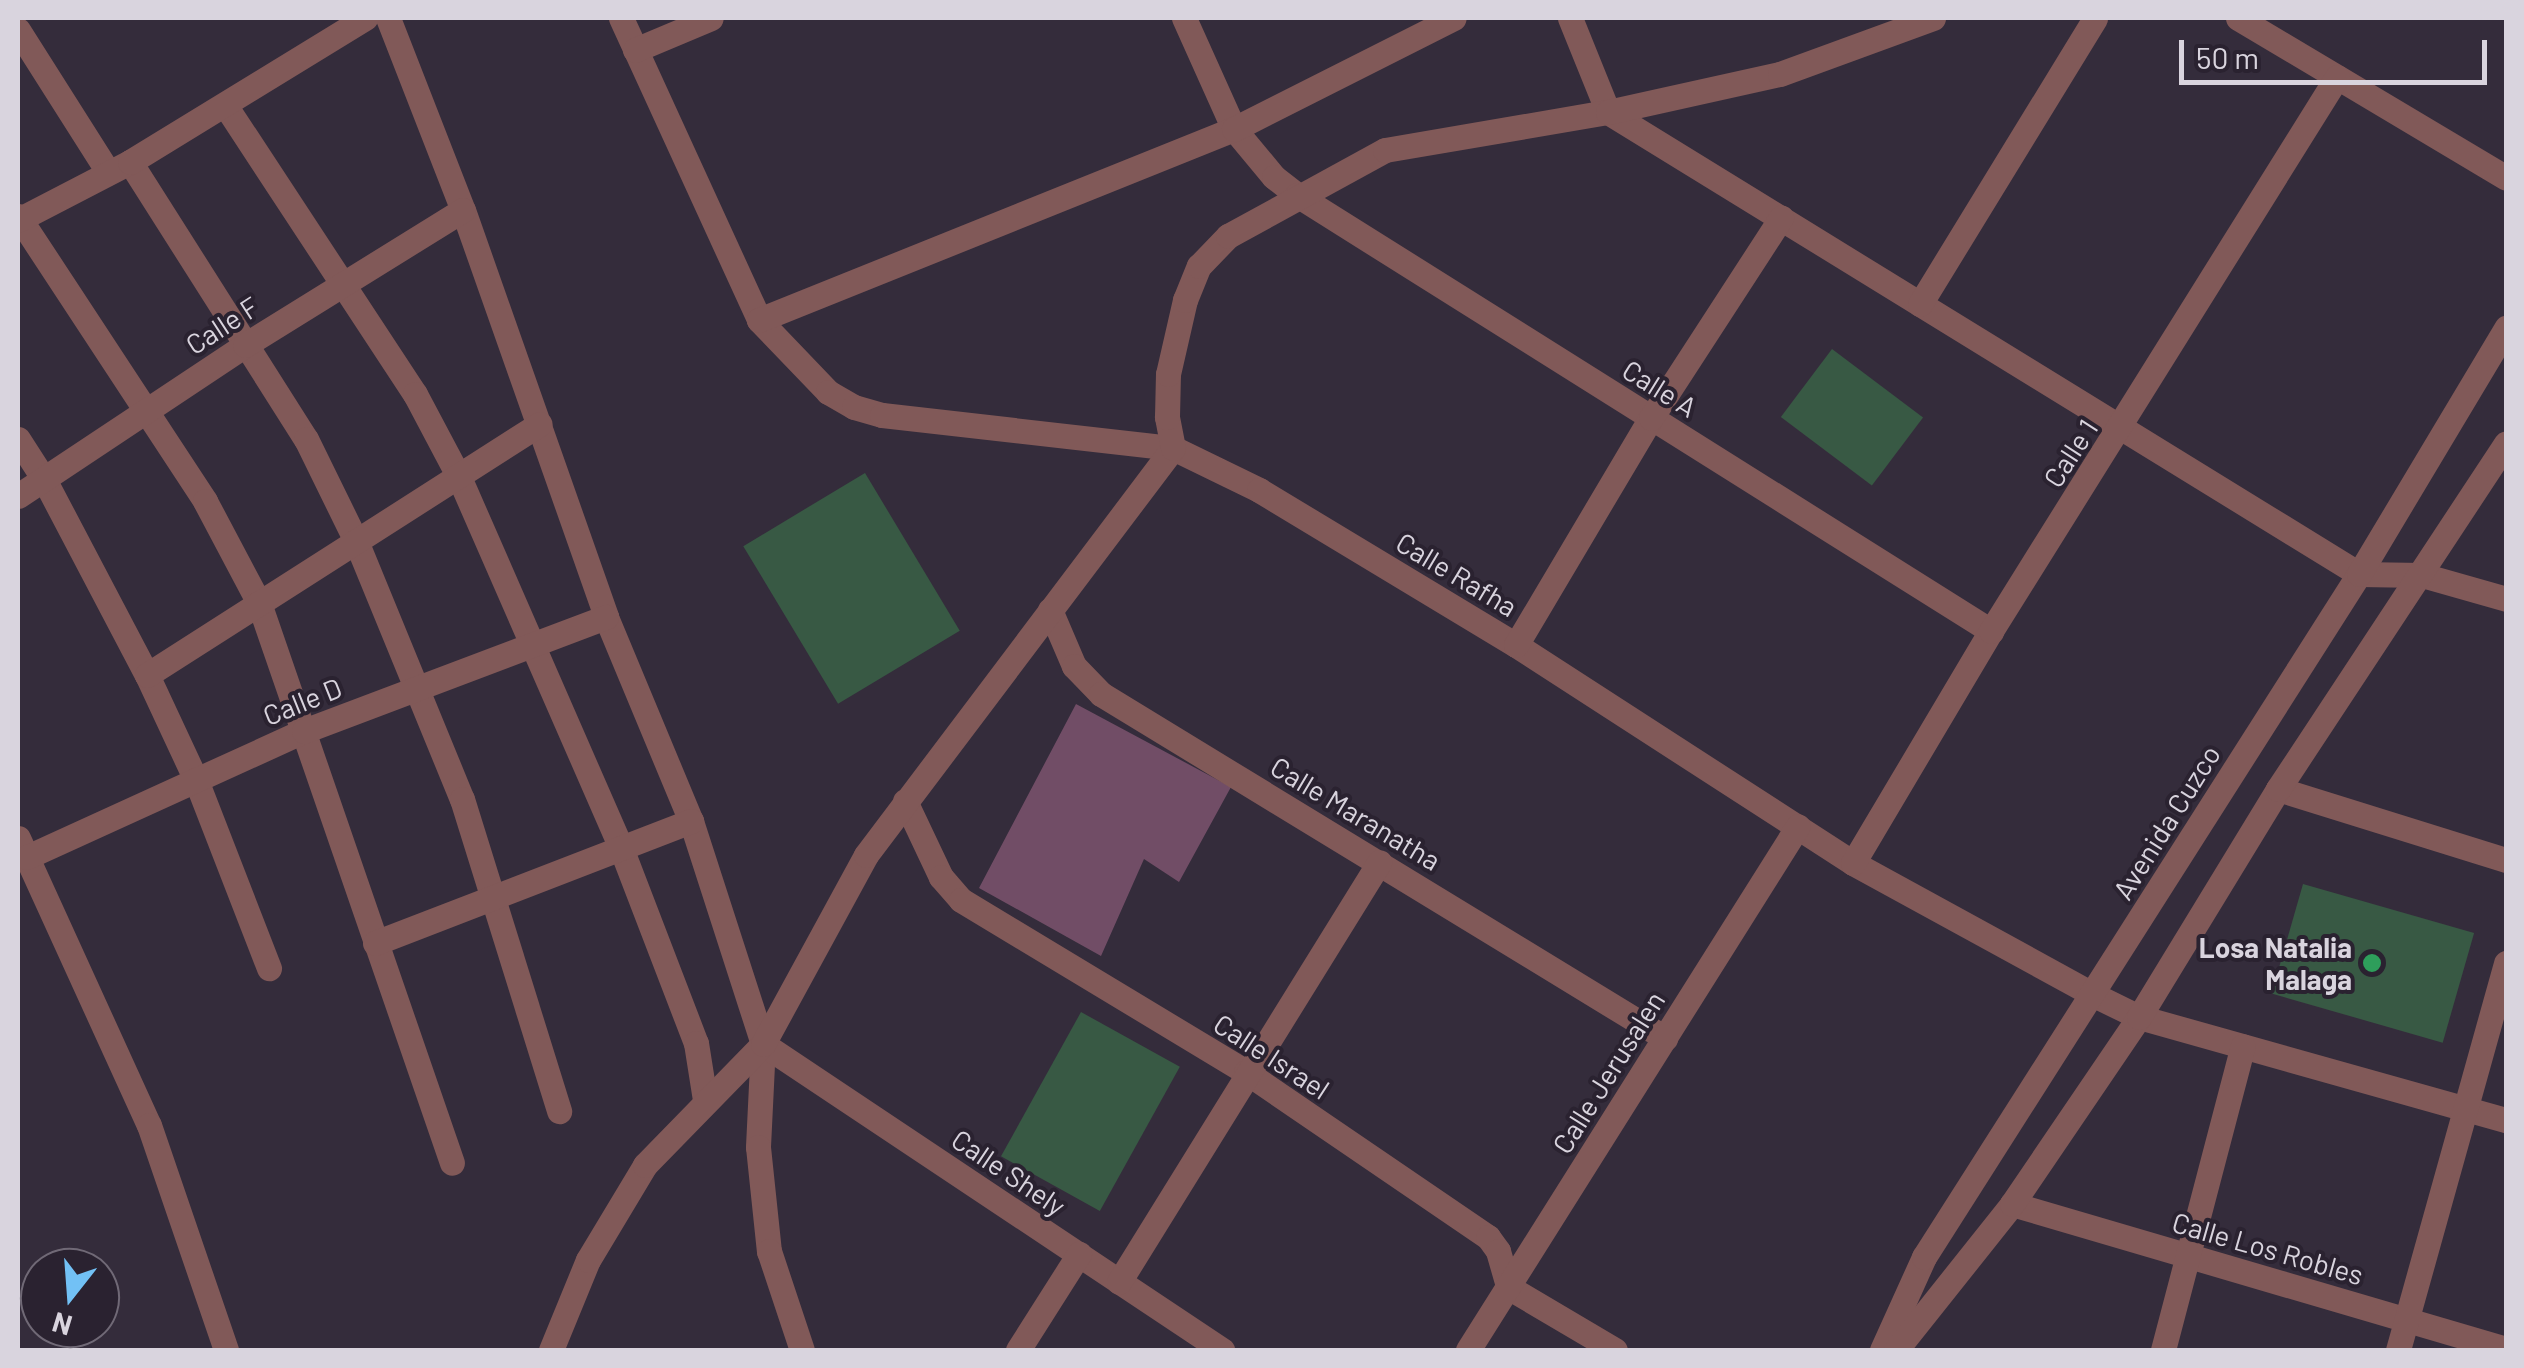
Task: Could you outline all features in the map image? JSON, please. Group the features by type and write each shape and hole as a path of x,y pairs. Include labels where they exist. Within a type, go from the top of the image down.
{"street":[{"path":"365,18 119,167 18,218 205,501 260,603 452,1164"},
{"path":"388,18 464,210 606,618 691,820 763,1044 758,1147 769,1251 802,1350"},
{"name":"Calle Rafha","path":"621,18 759,320 807,375 854,407 882,415 1173,448 1246,483 1516,644 1853,863 2092,994 2139,1017 2506,1120"},
{"path":"635,50 711,18"},
{"name":"Calle A","path":"1184,18 1234,129 1274,176 1297,195 1991,631"},
{"path":"759,320 1234,129 1454,18"},
{"path":"1570,18 1608,112 2359,574 2422,575 2506,599"},
{"path":"551,1350 588,1260 645,1165 763,1044 866,856 1173,448 1166,417 1168,374 1185,300 1198,266 1228,236 1385,150 1608,112 1780,74 1933,18"},
{"path":"1920,304 2095,18"},
{"path":"2238,18 2506,178"},
{"path":"18,30 245,345 306,439 356,541 462,799 559,1110"},
{"name":"Calle 1","path":"1853,863 1991,631 2122,428 2337,76"},
{"path":"225,105 416,394 458,476 621,848 696,1043 705,1100"},
{"name":"Calle F","path":"18,496 245,345 464,210"},
{"path":"1516,644 1651,418 1782,218"},
{"name":"Avenida Cuzco","path":"1882,1350 1924,1257 2359,574 2506,328"},
{"path":"147,675 540,424"},
{"path":"18,439 45,480 147,675 196,780 268,968"},
{"path":"1896,1350 2012,1204 2139,1017 2278,789 2506,444"},
{"name":"Calle Maranatha","path":"1050,610 1074,666 1101,694 1665,1038"},
{"name":"Calle D","path":"22,848 196,780 304,730 606,618"},
{"path":"2278,789 2506,860"},
{"name":"Calle Israel","path":"905,801 933,863 961,900 1246,1072 1488,1237 1498,1251 1508,1287"},
{"path":"375,943 691,820"},
{"name":"Calle Jerusalen","path":"1468,1350 1798,826"},
{"path":"22,848 149,1124 226,1350"},
{"path":"1119,1282 1379,862"},
{"path":"2398,1350 2506,963"},
{"name":"Calle Shely","path":"763,1044 1222,1350"},
{"path":"2163,1350 2243,1046"},
{"name":"Calle Los Robles","path":"2012,1204 2506,1349"},
{"path":"1018,1350 1079,1254"},
{"path":"1508,1287 1616,1350"}],"green space":[{"path":"1832,349 1923,418 1872,485 1781,417"},
{"path":"865,473 960,631 838,704 743,546"},
{"name":"Losa Natalia Malaga","path":"2303,884 2474,933 2443,1043 2272,994"},
{"path":"1081,1012 1180,1067 1100,1211 1001,1156"}],"building":[{"path":"1076,704 1231,787 1179,882 1144,859 1101,956 979,888"}],"place":[{"name":"Losa Natalia Malaga","path":"2372,963"}]}
